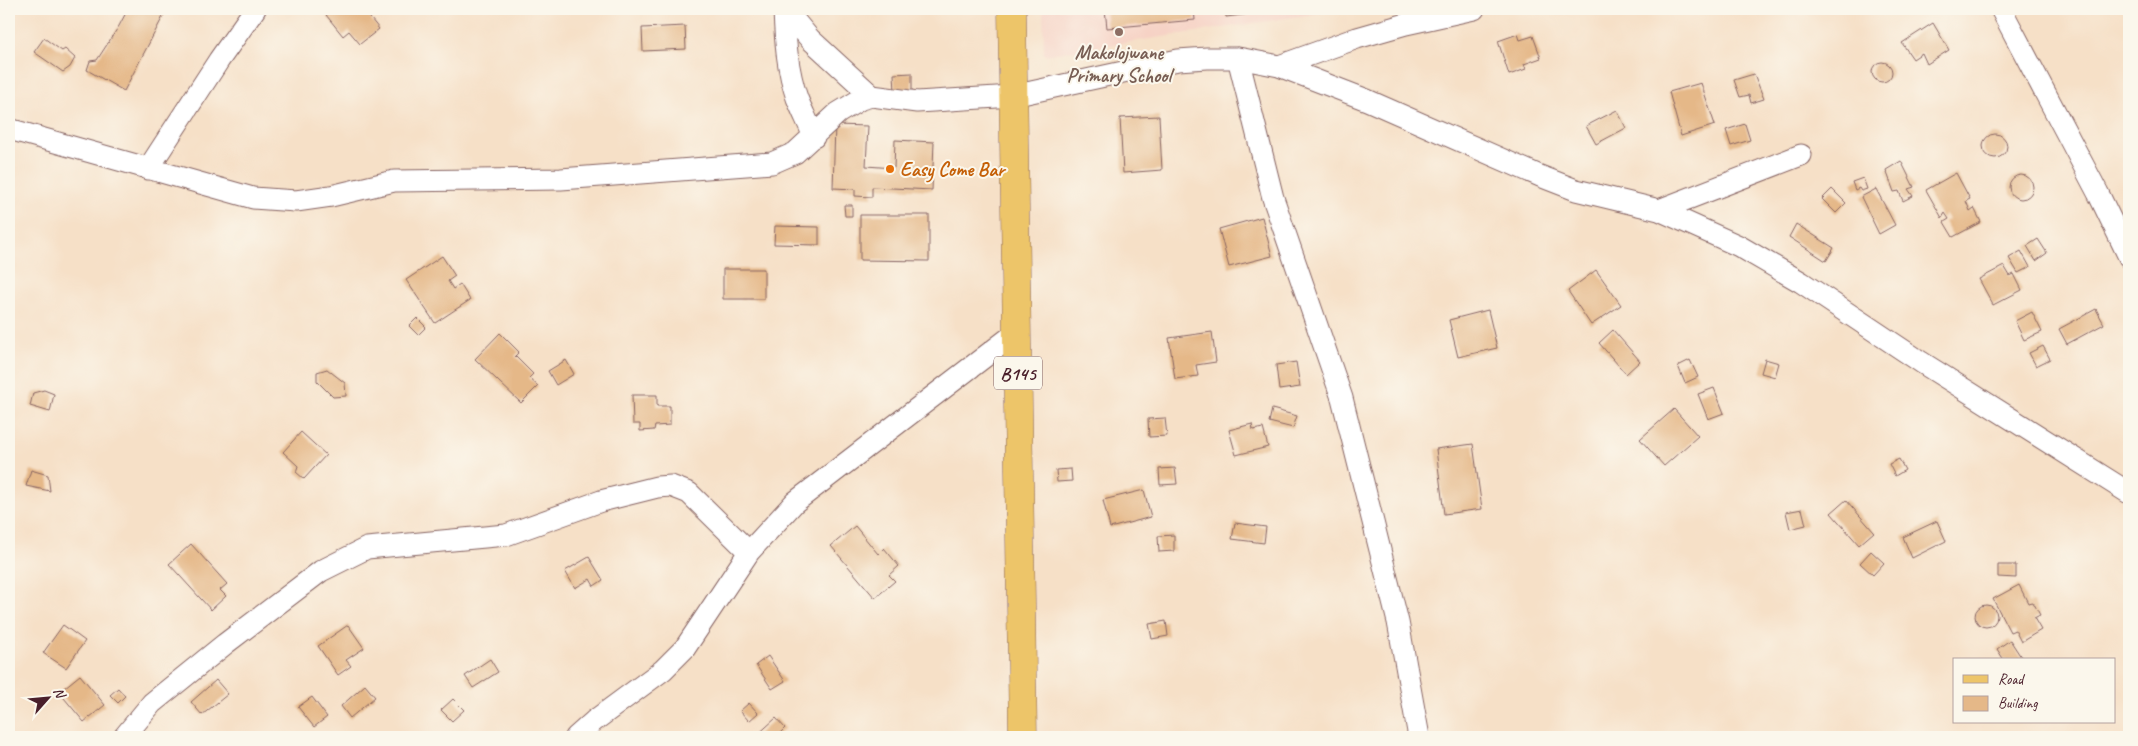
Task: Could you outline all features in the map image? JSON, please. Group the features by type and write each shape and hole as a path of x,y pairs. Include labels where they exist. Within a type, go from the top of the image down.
{"main road":[{"name":"B145","path":"1012,9 1023,737"}],"street":[{"path":"148,169 219,60 255,9"},
{"path":"785,9 785,41 789,68 797,96 814,137"},
{"path":"785,9 810,39 872,96"},
{"path":"1280,66 1357,38 1406,24 1474,9"},
{"path":"2001,9 2098,193 2129,258"},
{"path":"9,129 253,198 296,201 331,196 394,181 561,179 772,163 795,153 838,113 861,99 872,96 917,102 1013,96 1178,60 1238,58 1280,66 1366,100 1540,176 1576,190 1659,210 1738,246 1801,282 1921,362 2129,492"},
{"path":"1238,58 1273,198 1342,398 1398,622 1419,737"},
{"path":"1659,210 1801,155"},
{"path":"576,737 663,670 685,648 750,552 795,502 1017,332"},
{"path":"124,737 152,703 224,644 321,572 367,548 506,535 601,501 657,487 672,486 689,493 750,552"}],"shaded area":[{"name":"Makolojwane Primary School","path":"1043,9 1347,9 1044,55"}],"building":[{"path":"128,9 167,9 124,91 87,70 90,61 97,60"},
{"path":"329,9 363,9 379,29 360,44 349,31 343,36 326,15 331,12"},
{"path":"1105,9 1194,9 1195,20 1107,28"},
{"path":"1225,9 1282,9 1282,10 1226,17"},
{"path":"1933,23 1949,50 1927,64 1922,53 1913,59 1902,43"},
{"path":"685,26 686,49 643,51 642,28"},
{"path":"1518,34 1520,40 1533,36 1541,58 1524,64 1526,69 1509,75 1498,41"},
{"path":"44,38 62,51 65,49 75,58 70,67 63,72 34,52"},
{"path":"1878,62 1886,62 1892,68 1892,76 1886,82 1878,82 1872,76 1872,68"},
{"path":"912,73 912,91 895,92 894,74"},
{"path":"1754,74 1764,99 1751,103 1749,95 1740,97 1734,80"},
{"path":"1701,83 1715,125 1681,136 1669,92"},
{"path":"1617,110 1626,128 1596,144 1586,126"},
{"path":"1159,116 1162,170 1123,173 1120,118"},
{"path":"1745,124 1750,140 1731,146 1726,130"},
{"path":"835,125 868,126 866,166 894,168 895,140 934,142 932,190 872,187 872,197 855,196 855,189 833,188"},
{"path":"1995,134 2003,138 2007,146 2003,154 1995,158 1987,154 1983,146 1987,138"},
{"path":"1901,161 1914,187 1908,189 1913,196 1903,201 1899,191 1894,192 1886,170"},
{"path":"1956,173 1970,199 1966,201 1970,211 1974,208 1981,222 1953,237 1944,222 1949,219 1945,213 1942,218 1926,190"},
{"path":"2016,175 2026,175 2033,182 2033,192 2026,199 2016,199 2009,192 2009,182"},
{"path":"1863,178 1867,189 1861,191 1859,188 1855,190 1852,182"},
{"path":"1832,189 1846,203 1836,213 1822,199"},
{"path":"1876,189 1895,225 1879,234 1861,197"},
{"path":"844,205 852,205 852,216 845,216"},
{"path":"860,215 929,215 929,261 860,260"},
{"path":"1262,217 1272,256 1229,267 1219,229"},
{"path":"1796,224 1834,248 1826,261 1789,237"},
{"path":"775,226 819,227 819,245 774,244"},
{"path":"2038,239 2047,253 2036,261 2027,246"},
{"path":"2021,251 2030,267 2018,273 2009,258"},
{"path":"442,256 455,276 448,281 453,289 460,284 470,300 435,323 406,280"},
{"path":"2004,266 2010,276 2014,274 2022,290 1993,305 1979,279"},
{"path":"723,269 764,269 764,299 723,299"},
{"path":"1596,270 1621,305 1591,325 1568,291"},
{"path":"2096,309 2104,324 2067,344 2059,329"},
{"path":"1488,310 1497,348 1458,357 1449,320"},
{"path":"2032,312 2042,332 2024,340 2015,321"},
{"path":"417,318 426,327 418,335 409,326"},
{"path":"1613,330 1640,361 1626,374 1599,343"},
{"path":"1212,332 1216,362 1196,365 1198,376 1175,379 1169,338"},
{"path":"500,333 519,352 515,356 533,374 529,378 538,386 521,403 475,359"},
{"path":"2043,346 2050,359 2036,366 2029,353"},
{"path":"1765,359 1779,363 1775,377 1761,373"},
{"path":"566,360 574,374 556,385 548,371"},
{"path":"1690,360 1698,377 1685,383 1678,366"},
{"path":"1296,362 1300,387 1279,390 1276,365"},
{"path":"327,369 345,383 346,396 333,397 317,381 317,372"},
{"path":"1714,388 1724,413 1708,419 1698,394"},
{"path":"44,390 54,394 50,412 30,406 33,393"},
{"path":"632,395 657,395 657,406 670,406 670,425 655,426 654,430 640,431 640,424 633,424"},
{"path":"1272,409 1297,416 1293,428 1269,422"},
{"path":"1674,409 1698,436 1664,466 1640,439"},
{"path":"1165,418 1167,436 1149,437 1148,419"},
{"path":"1252,424 1253,430 1263,428 1268,447 1236,455 1229,430"},
{"path":"301,432 326,455 304,479 296,472 298,466 283,452"},
{"path":"1473,444 1482,509 1444,514 1436,449"},
{"path":"1899,459 1905,470 1895,476 1889,464"},
{"path":"1175,468 1177,484 1160,485 1159,469"},
{"path":"1071,469 1072,481 1057,482 1056,470"},
{"path":"31,470 48,475 50,491 26,486"},
{"path":"1144,490 1151,517 1110,528 1103,500"},
{"path":"1846,500 1874,532 1859,545 1831,513"},
{"path":"1802,509 1806,525 1790,529 1786,512"},
{"path":"1937,521 1946,541 1912,558 1903,537"},
{"path":"1235,523 1266,527 1264,543 1232,539"},
{"path":"855,526 878,554 884,548 899,566 889,575 895,581 875,598 831,546"},
{"path":"1174,535 1174,551 1159,552 1158,536"},
{"path":"191,544 227,584 220,590 226,596 211,610 169,564"},
{"path":"1871,551 1884,563 1873,575 1860,563"},
{"path":"589,557 603,580 594,586 590,579 575,588 565,571"},
{"path":"1998,565 2016,565 2016,578 1998,577"},
{"path":"2019,585 2028,603 2033,602 2040,615 2034,618 2041,630 2021,642 2015,630 2010,632 1993,599"},
{"path":"1986,605 1994,608 1997,616 1994,624 1986,627 1978,624 1975,616 1978,608"},
{"path":"1166,621 1168,636 1152,639 1149,624"},
{"path":"63,625 85,641 66,668 43,653"},
{"path":"348,625 364,648 346,660 351,666 338,675 318,646"},
{"path":"2010,640 2022,658 2003,658 1997,649"},
{"path":"768,656 785,681 772,689 756,665"},
{"path":"490,659 498,672 473,688 465,676"},
{"path":"80,675 105,705 84,722 59,692"},
{"path":"216,680 228,694 202,715 191,702"},
{"path":"365,685 375,697 350,718 341,706"},
{"path":"118,688 125,696 118,703 110,695"},
{"path":"312,697 327,717 314,727 298,707"},
{"path":"453,699 464,710 452,721 441,710"},
{"path":"749,703 758,713 749,721 740,711"},
{"path":"776,718 785,728 777,736 779,737 755,737"}],"place":[{"name":"Makolojwane Primary School","path":"1119,32"},
{"name":"Easy Come Bar","path":"890,169"}]}
